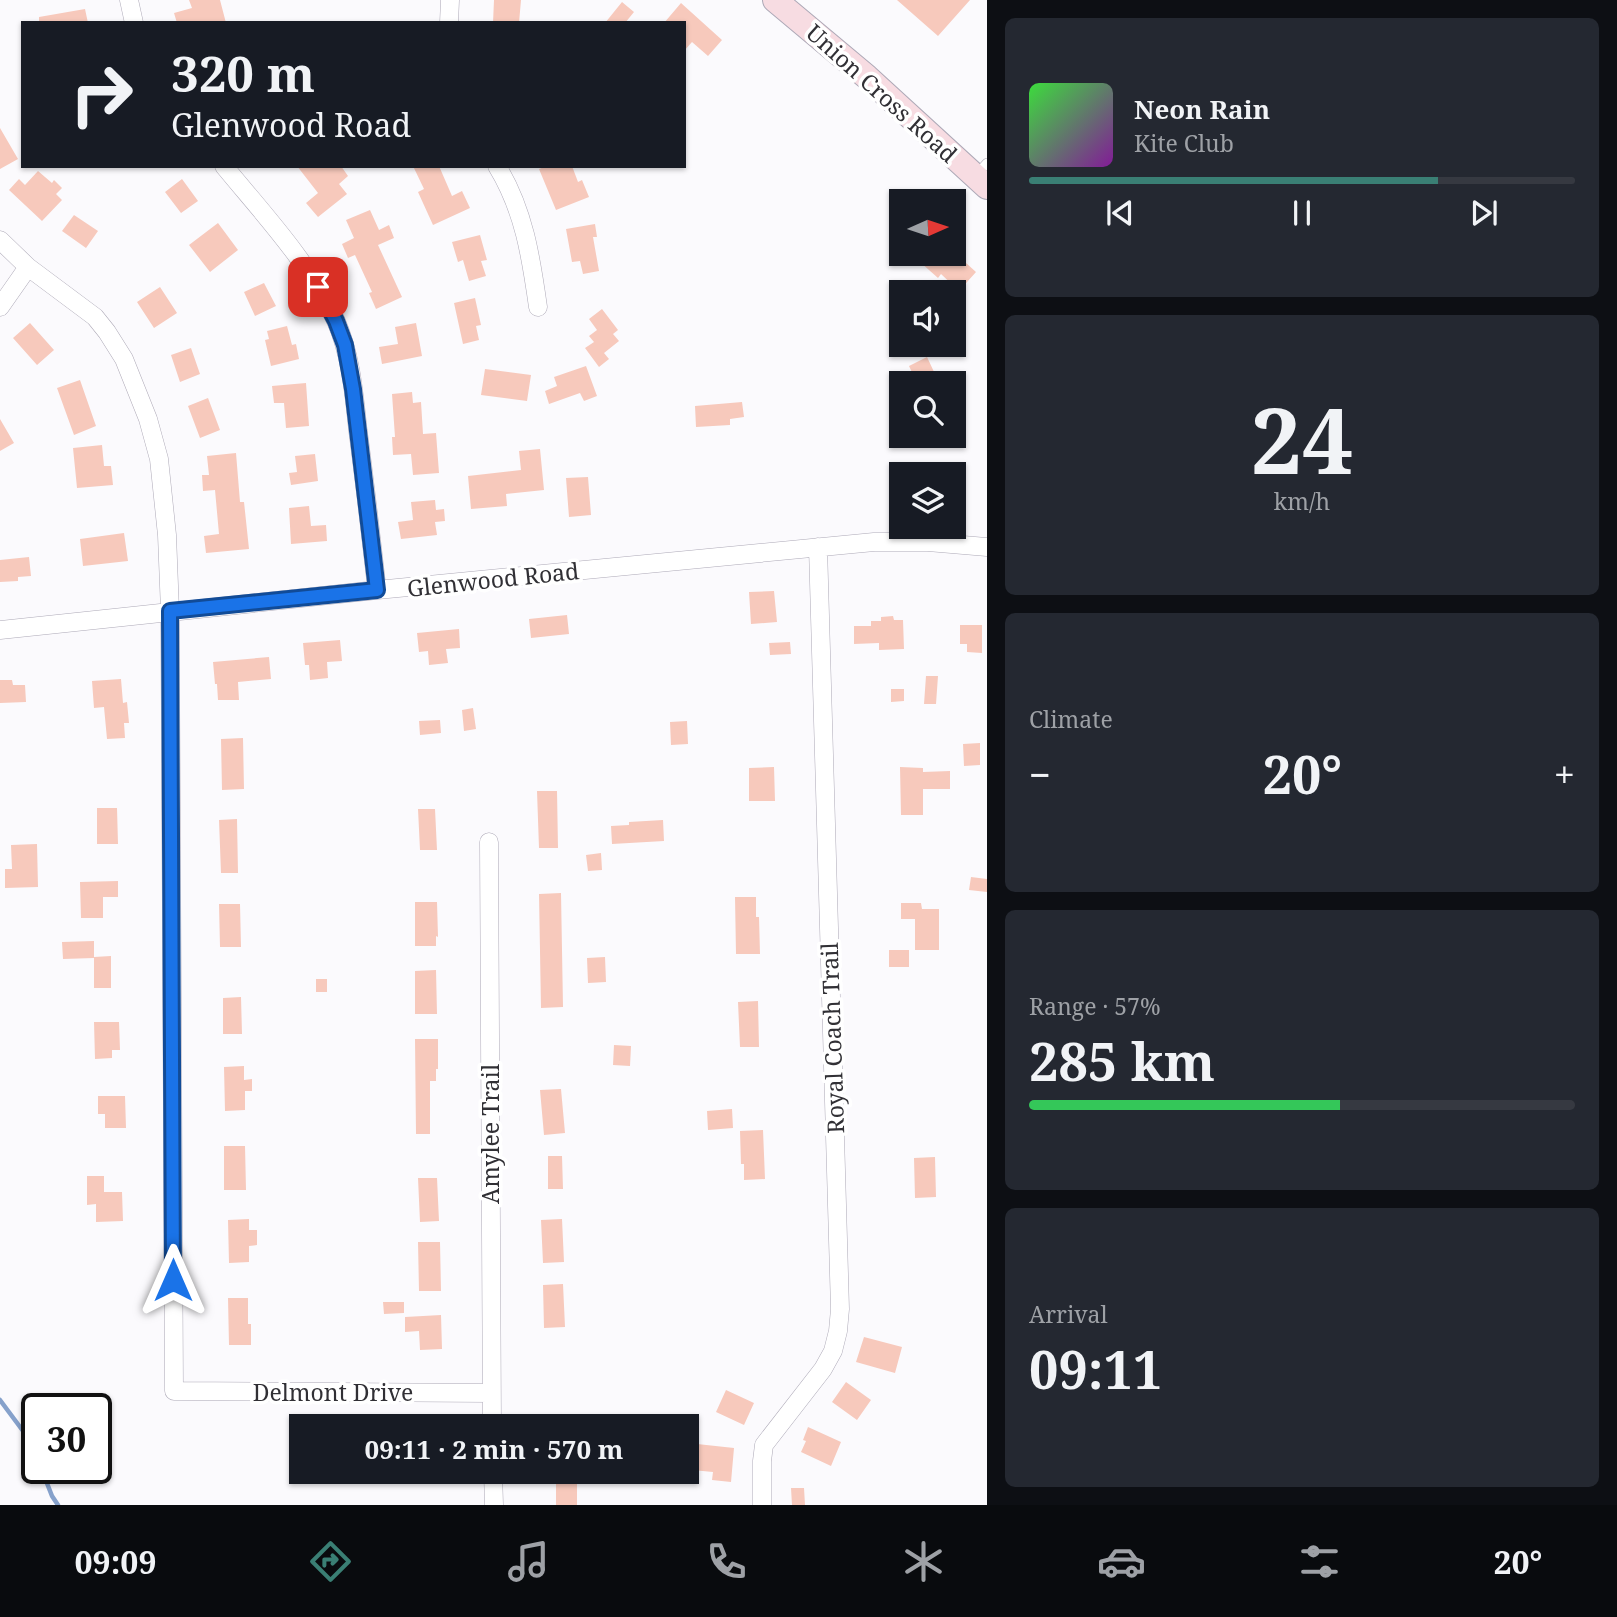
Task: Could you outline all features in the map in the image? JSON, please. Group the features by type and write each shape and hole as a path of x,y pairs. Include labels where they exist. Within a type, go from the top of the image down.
{"main road":[{"name":"Union Cross Road","path":"775,0 983,176"}],"street":[{"path":"129,0 134,21"},
{"path":"449,21 450,0"},
{"path":"226,168 301,260 336,321 345,345 353,389 377,590"},
{"path":"498,168 524,226 538,307"},
{"path":"0,240 28,267 95,317 124,359 159,459 167,536 170,611"},
{"path":"0,307 28,267"},
{"name":"Glenwood Road","path":"0,630 874,542 928,542 987,547"},
{"name":"Royal Coach Trail","path":"762,1505 764,1445 823,1369 833,1350 840,1309 818,547"},
{"name":"Delmont Drive","path":"170,611 174,1391 491,1393"},
{"name":"Amylee Trail","path":"489,842 492,1414"},
{"path":"493,1484 494,1505"}],"building":[{"path":"189,0 220,0 225,21 176,21 174,13 192,8"},
{"path":"494,0 521,0 519,21 493,21"},
{"path":"897,0 970,0 938,36"},
{"path":"622,2 634,12 627,21 607,21"},
{"path":"681,3 722,40 708,56 692,42 686,49 686,21 666,21"},
{"path":"85,9 88,21 39,21 39,17"},
{"path":"0,128 18,159 0,169"},
{"path":"299,168 342,168 348,176 339,184 347,194 318,217 306,203 318,193"},
{"path":"414,168 440,168 452,196 462,191 470,208 433,225 418,192 424,189"},
{"path":"573,168 578,182 582,180 589,197 556,210 539,169"},
{"path":"38,171 62,188 56,194 62,200 42,221 9,190 19,179 25,185"},
{"path":"182,179 198,201 181,213 165,192"},
{"path":"370,210 379,230 389,225 394,238 378,245 402,297 376,309 369,293 372,292 355,255 348,258 342,244 354,238 346,220"},
{"path":"74,215 98,231 86,248 62,231"},
{"path":"218,223 238,250 210,272 189,245"},
{"path":"595,224 597,237 593,237 599,271 583,274 580,261 572,262 566,229"},
{"path":"480,235 487,260 481,261 486,276 469,281 463,260 458,262 452,242"},
{"path":"966,263 976,272 966,283 966,280 947,280 941,274 938,278 924,266 966,266"},
{"path":"264,283 276,306 255,316 244,292"},
{"path":"160,287 177,313 154,328 137,302"},
{"path":"475,298 481,325 476,326 479,340 463,344 454,303"},
{"path":"602,309 618,330 613,334 619,341 604,353 609,359 599,367 585,348 594,342 589,336 597,330 589,319"},
{"path":"30,323 54,350 37,365 13,338"},
{"path":"416,323 422,356 382,364 379,347 398,344 395,327"},
{"path":"287,326 292,345 296,344 299,359 271,366 265,340 269,339 267,331"},
{"path":"191,348 200,374 180,382 171,355"},
{"path":"927,357 934,371 911,371 909,366"},
{"path":"586,366 597,396 584,401 580,393 549,404 545,391 557,386 554,377"},
{"path":"485,369 531,375 527,401 481,395"},
{"path":"80,380 96,426 74,435 57,388"},
{"path":"306,383 309,426 286,428 284,403 274,403 272,386"},
{"path":"412,392 413,403 421,402 423,434 436,433 439,473 413,475 411,454 393,455 392,437 395,437 392,394"},
{"path":"208,398 220,430 200,438 188,406"},
{"path":"742,402 744,417 730,419 730,425 696,427 695,406"},
{"path":"0,419 14,443 0,451"},
{"path":"102,445 104,466 111,466 113,485 77,488 73,448"},
{"path":"540,449 544,490 506,494 507,506 471,509 468,476 521,470 519,451"},
{"path":"236,453 240,502 244,502 249,549 206,553 204,536 219,534 215,490 203,491 202,475 209,475 207,456"},
{"path":"315,454 318,481 291,485 289,473 297,472 295,456"},
{"path":"588,477 591,515 569,517 566,478"},
{"path":"435,500 436,510 444,509 445,521 435,522 437,535 401,539 398,522 413,520 411,502"},
{"path":"309,506 311,526 326,525 327,541 291,544 289,508"},
{"path":"124,533 128,561 83,566 80,539"},
{"path":"29,557 31,576 18,577 18,581 0,582 0,560"},
{"path":"774,591 777,622 751,624 749,592"},
{"path":"567,615 569,634 531,638 529,619"},
{"path":"893,616 894,620 903,620 904,649 879,650 879,643 854,644 854,626 871,626 871,621 881,621 881,617"},
{"path":"960,625 982,625 982,653 967,652 967,644 960,644"},
{"path":"459,629 460,648 446,649 448,663 429,665 428,651 419,652 417,633"},
{"path":"340,640 342,661 327,662 328,678 310,680 309,665 305,665 303,643"},
{"path":"790,642 791,654 770,655 769,643"},
{"path":"269,657 271,679 238,682 239,700 218,700 213,662"},
{"path":"926,676 938,676 936,704 924,704"},
{"path":"121,679 123,703 127,702 129,723 124,723 125,738 107,739 104,707 94,708 92,681"},
{"path":"0,680 12,680 13,685 25,685 26,702 0,703"},
{"path":"891,689 904,689 904,701 891,702"},
{"path":"473,708 476,729 464,731 462,710"},
{"path":"440,720 441,733 420,735 419,721"},
{"path":"687,721 688,744 671,745 670,722"},
{"path":"243,738 244,789 222,790 221,739"},
{"path":"980,743 980,765 964,766 963,744"},
{"path":"774,767 775,801 749,801 749,768"},
{"path":"900,767 923,768 923,772 950,771 950,789 923,789 923,815 901,815"},
{"path":"537,791 557,791 558,848 539,848"},
{"path":"97,808 117,808 118,844 97,844"},
{"path":"418,809 435,809 437,850 420,850"},
{"path":"237,819 238,873 221,873 219,820"},
{"path":"663,820 664,841 612,844 611,826"},
{"path":"37,844 38,887 5,888 5,869 12,869 11,845"},
{"path":"601,853 602,870 588,871 586,855"},
{"path":"971,877 987,879 987,892 969,890"},
{"path":"118,881 118,897 103,897 103,918 81,918 80,882"},
{"path":"561,893 563,1007 541,1008 539,894"},
{"path":"735,897 756,897 760,954 736,954"},
{"path":"415,902 437,902 436,946 415,946"},
{"path":"901,903 921,903 922,909 939,909 939,950 915,950 915,919 901,919"},
{"path":"219,904 240,904 241,947 220,947"},
{"path":"94,941 94,957 111,956 111,988 94,988 94,958 63,959 62,942"},
{"path":"889,950 909,950 909,967 889,967"},
{"path":"605,957 606,982 588,983 587,958"},
{"path":"436,970 437,1014 415,1014 415,971"},
{"path":"316,979 327,979 327,992 316,992"},
{"path":"241,997 242,1034 223,1034 223,998"},
{"path":"758,1001 759,1047 740,1047 738,1002"},
{"path":"94,1022 119,1022 120,1050 112,1050 112,1058 95,1059"},
{"path":"415,1039 438,1039 436,1081 430,1081 430,1134 416,1134"},
{"path":"614,1045 631,1046 630,1066 613,1065"},
{"path":"244,1066 244,1080 252,1079 252,1091 245,1091 245,1110 225,1111 224,1067"},
{"path":"561,1089 565,1133 544,1135 540,1090"},
{"path":"98,1096 125,1096 126,1128 105,1128 105,1114 98,1114"},
{"path":"732,1109 733,1128 708,1130 707,1111"},
{"path":"763,1130 765,1179 744,1180 740,1131"},
{"path":"224,1146 245,1146 246,1190 224,1190"},
{"path":"548,1156 562,1156 563,1189 548,1189"},
{"path":"935,1157 936,1197 915,1198 914,1158"},
{"path":"87,1176 104,1176 104,1192 122,1192 123,1221 96,1222 96,1204 87,1205"},
{"path":"418,1178 437,1178 439,1221 420,1222"},
{"path":"249,1219 249,1230 257,1230 257,1245 249,1246 249,1262 229,1263 228,1220"},
{"path":"562,1219 564,1262 543,1263 541,1220"},
{"path":"418,1242 440,1242 441,1291 419,1291"},
{"path":"563,1284 565,1327 544,1328 543,1285"},
{"path":"228,1298 248,1298 251,1345 229,1345"},
{"path":"383,1302 404,1302 404,1313 384,1314"},
{"path":"441,1315 442,1349 420,1350 419,1331 405,1332 405,1317"},
{"path":"864,1337 902,1347 895,1373 856,1362"},
{"path":"846,1382 871,1400 857,1420 832,1402"},
{"path":"726,1390 754,1403 744,1425 716,1412"},
{"path":"808,1427 841,1442 831,1466 801,1452"},
{"path":"699,1444 734,1448 731,1482 712,1480 713,1472 699,1471"},
{"path":"556,1484 577,1484 577,1505 556,1505"},
{"path":"791,1488 804,1488 805,1505 792,1505"}],"waterway":[{"path":"0,1400 21,1428"},
{"path":"47,1484 58,1505"}],"route":[{"path":"173,1280 170,611 377,590 353,389 345,345 318,287"}]}
